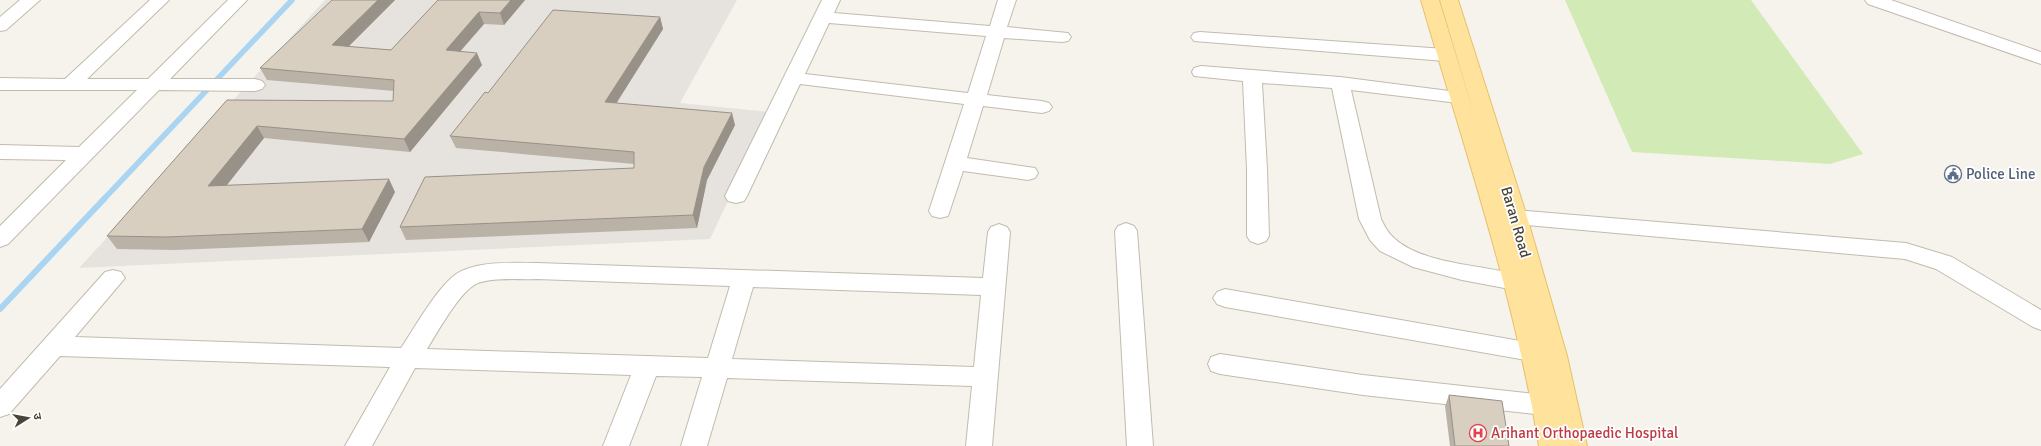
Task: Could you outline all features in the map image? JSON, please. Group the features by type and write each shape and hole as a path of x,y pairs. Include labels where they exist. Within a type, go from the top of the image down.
{"main road":[{"name":"Baran Road","path":"1430,0 1445,55 1515,282 1545,405 1552,446"},
{"name":"Baran Road","path":"1449,0 1516,217 1555,356 1574,446"}],"street":[{"path":"0,26 31,0"},
{"path":"69,85 160,0"},
{"path":"5,229 86,154 156,85 238,0"},
{"path":"736,196 831,0"},
{"path":"940,211 1007,0"},
{"path":"1874,0 2041,58"},
{"path":"1908,0 2041,44"},
{"path":"823,17 1062,36"},
{"path":"1200,37 1445,55"},
{"path":"1201,72 1340,84 1458,97"},
{"path":"1252,76 1257,169 1258,236"},
{"path":"793,78 976,98 1042,107"},
{"path":"0,84 255,85"},
{"path":"1340,84 1370,218 1378,236 1399,254 1434,265 1515,282"},
{"path":"0,152 86,154"},
{"path":"956,163 1028,173"},
{"path":"1516,217 1906,251 1944,263 2041,321"},
{"path":"1126,231 1140,446"},
{"path":"979,446 999,232"},
{"path":"358,446 408,358 452,291 470,276 494,272 537,271 994,287"},
{"path":"0,407 113,278"},
{"path":"694,446 744,279"},
{"path":"1225,298 1555,356"},
{"path":"52,346 985,377"},
{"path":"1220,364 1363,385 1545,405"},
{"path":"616,446 647,366"}],"shaded area":[{"path":"325,0 737,0 680,103 770,112 710,239 79,268"}],"green space":[{"path":"1565,0 1751,0 1863,154 1830,164 1632,152"}],"building":[{"path":"332,0 378,0 332,45 391,50 438,0 511,0 500,13 479,12 446,50 477,53 404,139 257,126 208,186 389,179 362,229 166,237 107,236 227,100 393,101 394,80 260,68"},
{"path":"553,10 660,17 605,102 732,113 704,167 693,215 400,227 425,177 634,168 634,152 450,136 485,92 488,93"},
{"path":"1449,395 1502,401 1509,446 1455,446"}],"waterway":[{"path":"103,200 292,0"},
{"path":"0,309 104,199"}],"place":[{"name":"Police Line","path":"1953,174"},
{"name":"Arihant Orthopaedic Hospital","path":"1478,433"}]}
